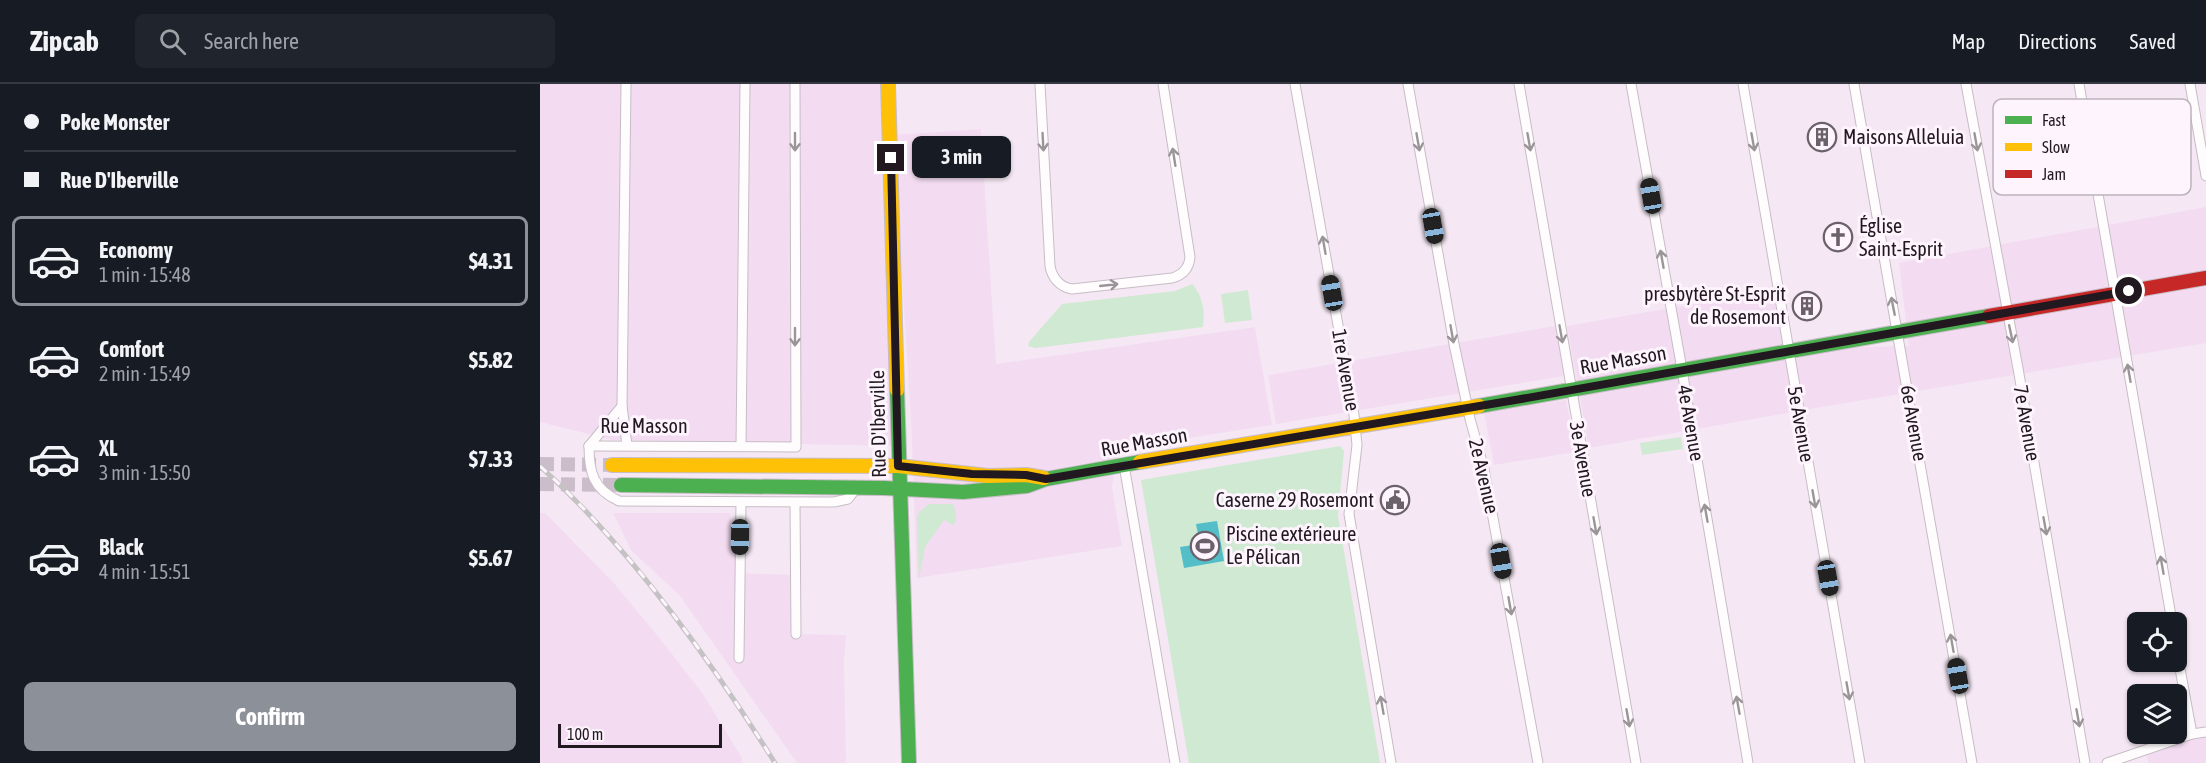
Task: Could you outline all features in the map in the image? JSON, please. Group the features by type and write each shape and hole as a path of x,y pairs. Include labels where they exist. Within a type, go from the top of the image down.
{"street":[{"path":"626,84 622,406 627,444"},
{"path":"741,446 745,84"},
{"name":"Rue Masson","path":"795,84 796,447 627,444 589,446 589,467 607,495 619,501 795,503 843,501 848,499 857,487"},
{"name":"Rue D'Iberville","path":"888,84 898,466 909,763"},
{"path":"1040,84 1050,266 1058,282 1072,289 1172,278 1181,274 1188,267 1190,257 1163,84"},
{"name":"1re Avenue","path":"1295,84 1356,427 1357,445 1349,514 1392,763"},
{"name":"2e Avenue","path":"1408,84 1454,344 1467,408 1485,469 1538,763"},
{"name":"3e Avenue","path":"1519,84 1636,763"},
{"name":"4e Avenue","path":"1631,84 1682,369 1748,763"},
{"name":"5e Avenue","path":"1743,84 1860,763"},
{"name":"6e Avenue","path":"1854,84 1972,763"},
{"name":"7e Avenue","path":"1966,84 2085,763"},
{"path":"2079,84 2082,99"},
{"path":"2190,84 2206,176"},
{"path":"2098,195 2170,612"},
{"name":"Rue Masson","path":"621,485 857,487 917,491 984,491 1027,486 1046,479 1124,465 1467,408 2206,278"},
{"path":"589,446 622,406"},
{"name":"Rue Masson","path":"612,465 898,466 980,475 1026,475 1046,479"},
{"path":"1124,465 1175,762 1164,763"},
{"path":"739,658 741,502"},
{"path":"795,503 796,634"},
{"path":"2181,672 2192,734"},
{"path":"2107,763 2192,734 2206,732"}],"shaded area":[{"path":"540,84 886,84 894,446 613,440 540,422"},
{"path":"981,129 996,364 1255,327 1272,425 1118,449 1112,487 1122,546 917,578 911,420 893,135"},
{"path":"2206,207 2206,343 1589,448 1567,326 1778,289 1789,351 1805,348 1909,346 1899,263"},
{"path":"1555,326 1564,376 1276,424 1268,375"},
{"path":"1566,400 1576,452 1494,465 1484,412"},
{"path":"540,513 545,513 612,581 661,640 703,694 742,758 742,763 540,763"},
{"path":"613,513 730,513 737,573 795,575 796,634 846,635 844,662 846,763 797,763 680,596 631,550"},
{"path":"2206,737 2206,763 2148,763 2147,755 2178,744 2187,744 2187,741"}],"green space":[{"path":"1192,284 1199,293 1202,304 1203,327 1036,348 1028,346 1062,304 1175,291"},
{"path":"1248,290 1252,320 1225,323 1221,294"},
{"path":"1681,437 1683,449 1642,455 1640,443"},
{"path":"1340,446 1344,451 1338,516 1380,763 1189,763 1141,480"},
{"path":"929,504 953,504 956,522 953,525 944,520 925,547 919,579 917,516"}],"water":[{"name":"Piscine extérieure Le Pélican","path":"1217,521 1224,561 1184,568 1180,547 1200,544 1196,524"}],"tunnel":[{"path":"540,464 612,465"},
{"path":"540,484 621,485"}],"railway":[{"path":"540,466 574,498 637,569 724,684 775,763"}],"traffic: fast":[{"path":"1479,406 1989,316"},
{"path":"897,390 909,763"},
{"path":"621,485 884,488 963,492 1027,486 1046,479 1140,462"}],"traffic: slow":[{"path":"888,84 897,390"},
{"path":"1140,462 1479,406"},
{"path":"612,465 898,466 988,476 1026,475 1044,478"}],"traffic: jam":[{"path":"1989,316 2206,278"}],"place":[{"name":"Maisons Alleluia","path":"1822,137"},
{"name":"Église Saint-Esprit","path":"1838,237"},
{"name":"presbytère St-Esprit de Rosemont","path":"1807,306"},
{"name":"Caserne 29 Rosemont","path":"1395,500"},
{"name":"Piscine extérieure Le Pélican","path":"1205,546"}],"route":[{"path":"891,158 898,466 988,476 1026,475 1046,479 1521,399 2129,291"}]}
